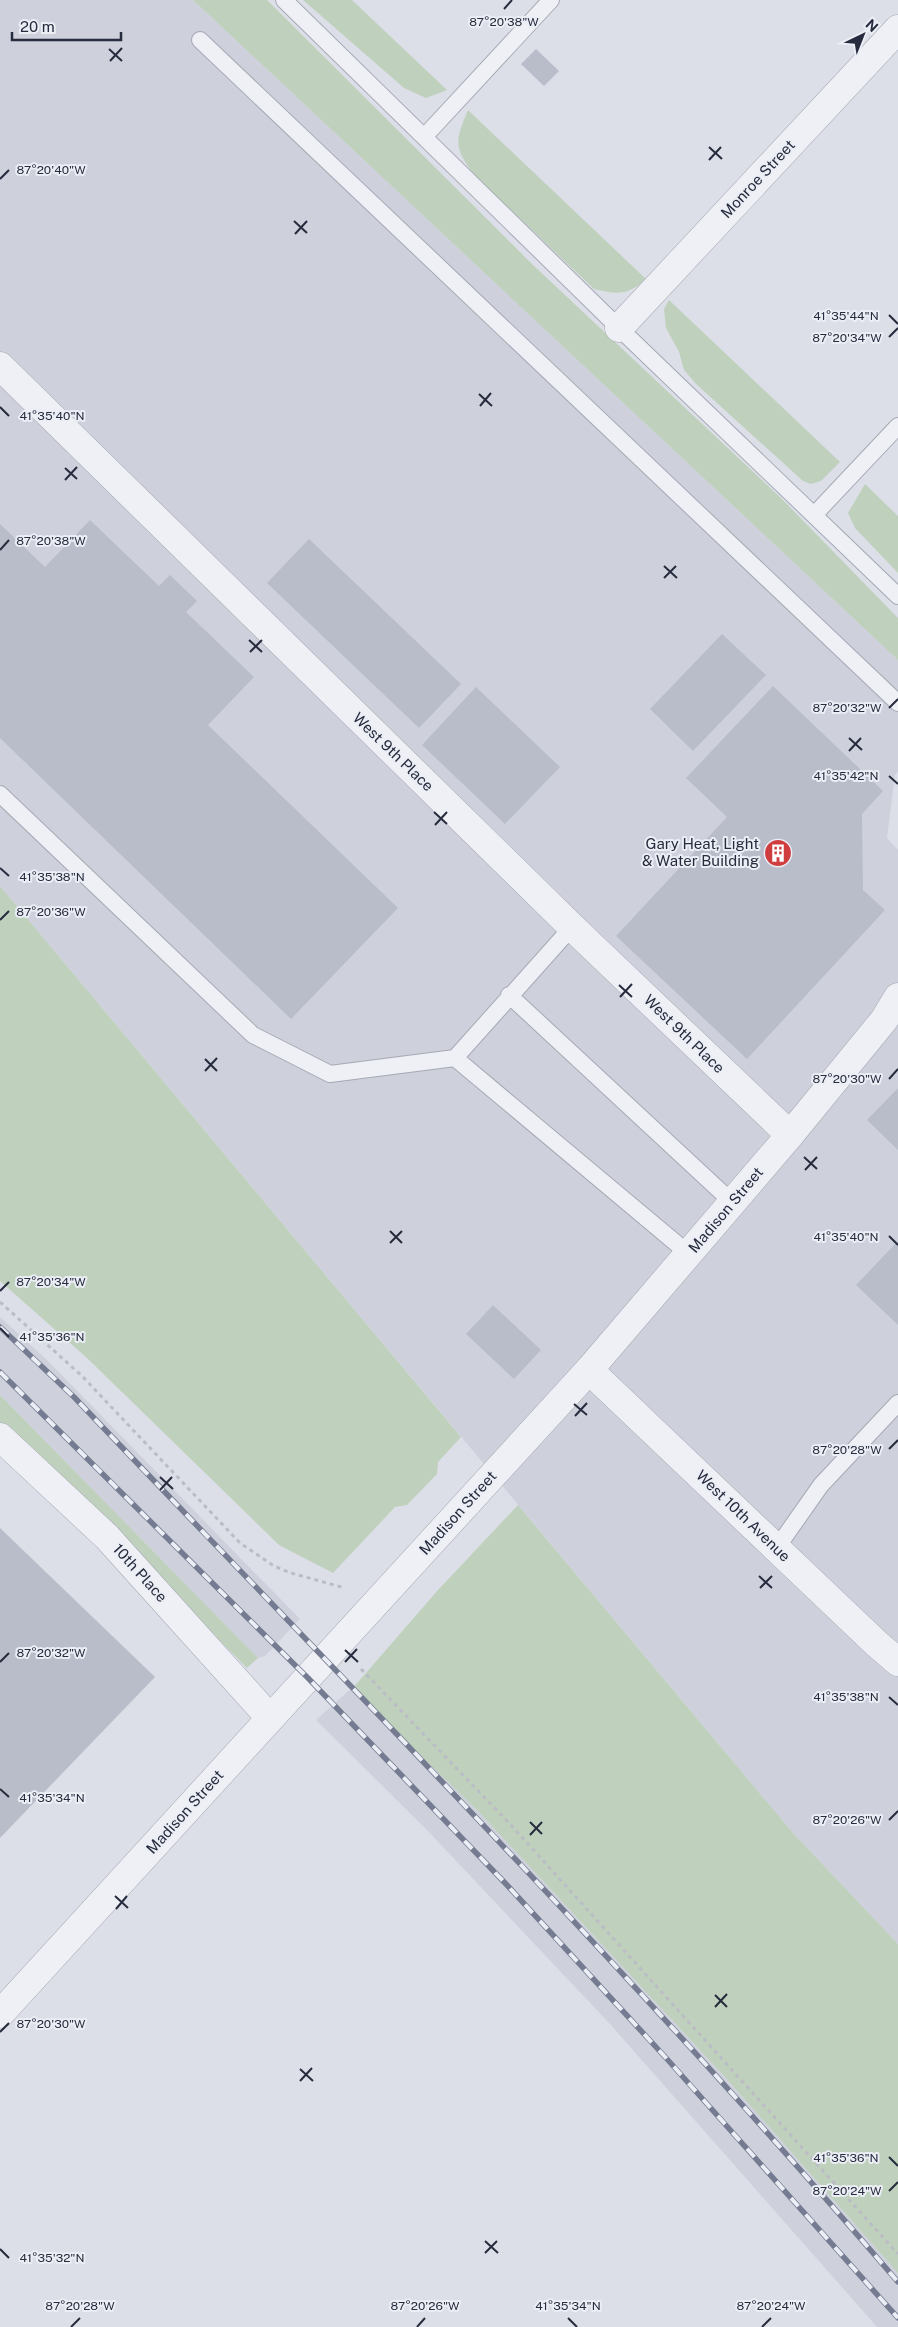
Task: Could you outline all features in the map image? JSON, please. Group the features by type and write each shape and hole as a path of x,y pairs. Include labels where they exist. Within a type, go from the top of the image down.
{"street":[{"name":"Monroe Street","path":"618,328 898,29"},
{"name":"West 9th Place","path":"0,366 572,927 790,1135"},
{"name":"Madison Street","path":"0,2014 589,1370 790,1135 884,1020 898,997"},
{"name":"West 10th Avenue","path":"589,1370 776,1549 898,1662"},
{"name":"10th Place","path":"0,1437 107,1537 270,1718"}],"lane":[{"path":"284,0 618,328 898,596"},
{"path":"424,137 551,0"},
{"path":"200,40 898,703"},
{"path":"814,514 898,426"},
{"path":"0,794 253,1035 330,1074 455,1058 572,927"},
{"path":"509,996 732,1202"},
{"path":"455,1058 689,1254"},
{"path":"776,1549 821,1485 898,1403"}],"path":[{"path":"0,1302 82,1376 209,1512 247,1548 274,1566 291,1573 382,1597"},
{"path":"338,1645 510,1824 898,2254"}],"shaded area":[{"path":"0,0 193,0 898,660 898,771 895,775 887,838 898,850 898,1944 793,1833 0,886"},
{"path":"0,1317 48,1361 300,1619 265,1656 258,1658 0,1395"},
{"path":"356,1684 478,1811 724,2076 898,2273 898,2327 877,2327 610,2024 426,1829 316,1720"}],"green space":[{"path":"193,0 267,0 533,265 782,499 898,618 898,660"},
{"path":"303,0 352,0 447,90 426,98 404,88"},
{"path":"468,110 647,280 633,289 622,292 616,293 594,289 476,177 460,152 458,145 460,130"},
{"path":"669,300 840,462 821,481 811,484 803,481 696,384 684,370 679,352 666,328 664,309"},
{"path":"865,484 898,516 898,573 855,528 848,513"},
{"path":"0,886 461,1437 438,1462 437,1474 407,1505 395,1507 333,1573 279,1545 87,1358 0,1281"},
{"path":"0,1395 258,1658 247,1668 0,1423"},
{"path":"518,1505 793,1833 898,1944 898,2273 724,2076 478,1811 352,1689 438,1590"}],"building":[{"path":"536,49 559,71 544,86 521,64"},
{"path":"90,520 159,586 170,575 197,601 186,612 254,677 208,725 398,908 291,1019 0,738 0,524 45,567"},
{"path":"309,539 461,684 419,728 267,583"},
{"path":"722,634 766,675 693,751 650,709"},
{"name":"Gary Heat, Light & Water Building","path":"773,686 883,791 862,814 863,890 885,910 747,1059 616,936 727,817 686,778"},
{"path":"476,687 560,767 505,824 422,745"},
{"path":"898,1088 898,1150 867,1120"},
{"path":"898,1241 898,1325 856,1285"},
{"path":"493,1305 541,1350 514,1379 466,1334"},
{"path":"0,1528 155,1677 0,1838"}],"railway":[{"path":"0,1327 74,1397 492,1834 698,2056 898,2282"},
{"path":"0,1372 308,1678 506,1884 667,2059 898,2318"}],"place":[{"name":"Gary Heat, Light & Water Building","path":"778,853"}]}
